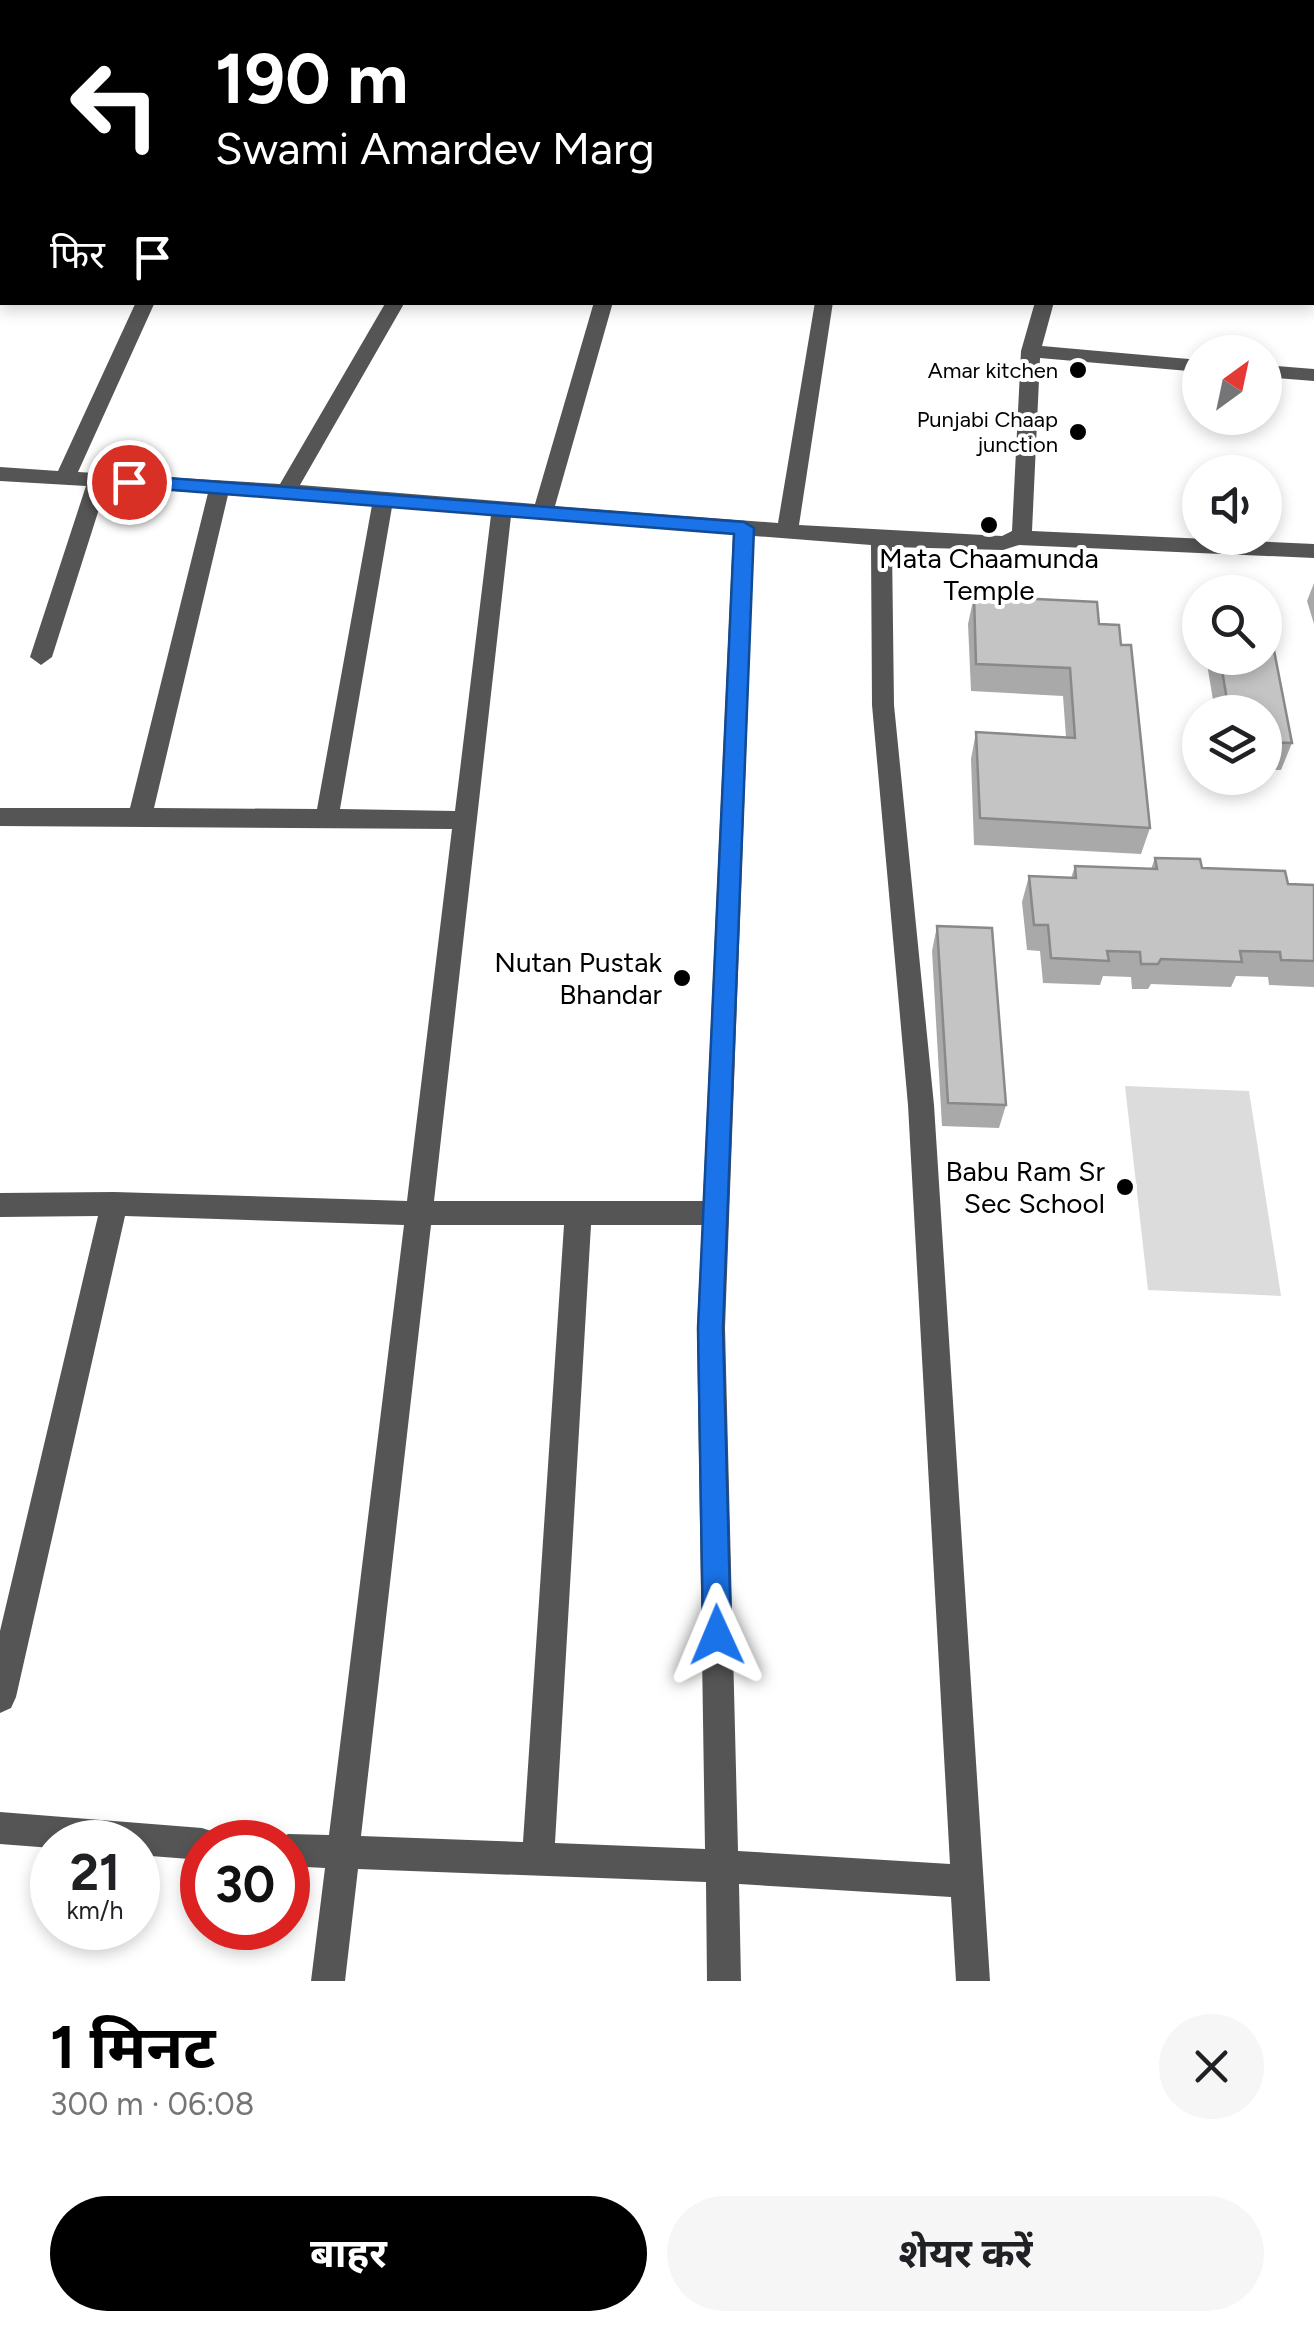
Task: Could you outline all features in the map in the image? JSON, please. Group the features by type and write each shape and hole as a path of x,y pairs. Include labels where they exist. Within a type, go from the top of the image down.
{"street":[{"path":"66,478 145,305"},
{"path":"286,491 394,305"},
{"path":"543,512 603,305"},
{"path":"787,532 824,305"},
{"path":"1020,535 1030,351 1044,305"},
{"path":"1030,351 1182,364"},
{"path":"1282,372 1314,375"},
{"path":"0,474 286,491 882,539 976,544 1020,535 1314,551"},
{"path":"41,657 98,480"},
{"path":"140,817 220,487"},
{"path":"327,818 384,499"},
{"path":"328,1981 502,508"},
{"path":"724,1981 710,1328 744,528"},
{"path":"882,539 883,705 921,1105 973,1981"},
{"path":"0,816 467,820"},
{"path":"0,1205 114,1204 419,1213 715,1213"},
{"path":"0,1697 114,1204"},
{"path":"538,1861 578,1212"},
{"path":"0,1828 180,1842"},
{"path":"310,1852 722,1866 968,1882"}],"shaded area":[{"path":"1125,1086 1249,1091 1281,1296 1148,1290"}],"building":[{"path":"974,596 1097,602 1099,624 1119,625 1121,645 1131,645 1150,828 980,818 976,732 1075,738 1070,668 976,664"},
{"path":"1223,675 1279,675 1292,743 1282,743 1282,695 1226,695"},
{"path":"1155,858 1200,859 1202,868 1285,871 1288,884 1314,885 1314,961 1281,960 1280,952 1240,951 1242,962 1161,959 1158,964 1141,964 1140,952 1107,951 1109,961 1051,958 1048,925 1034,925 1029,876 1076,878 1075,866 1157,869"},
{"path":"937,926 992,928 1006,1105 948,1103"}],"place":[{"name":"Amar kitchen","path":"1078,370"},
{"name":"Punjabi Chaap junction","path":"1078,432"},
{"name":"Mata Chaamunda Temple","path":"989,525"},
{"name":"Nutan Pustak Bhandar","path":"682,978"},
{"name":"Babu Ram Sr Sec School","path":"1125,1187"}],"route":[{"path":"129,482 744,528 710,1328 717,1635"}]}
